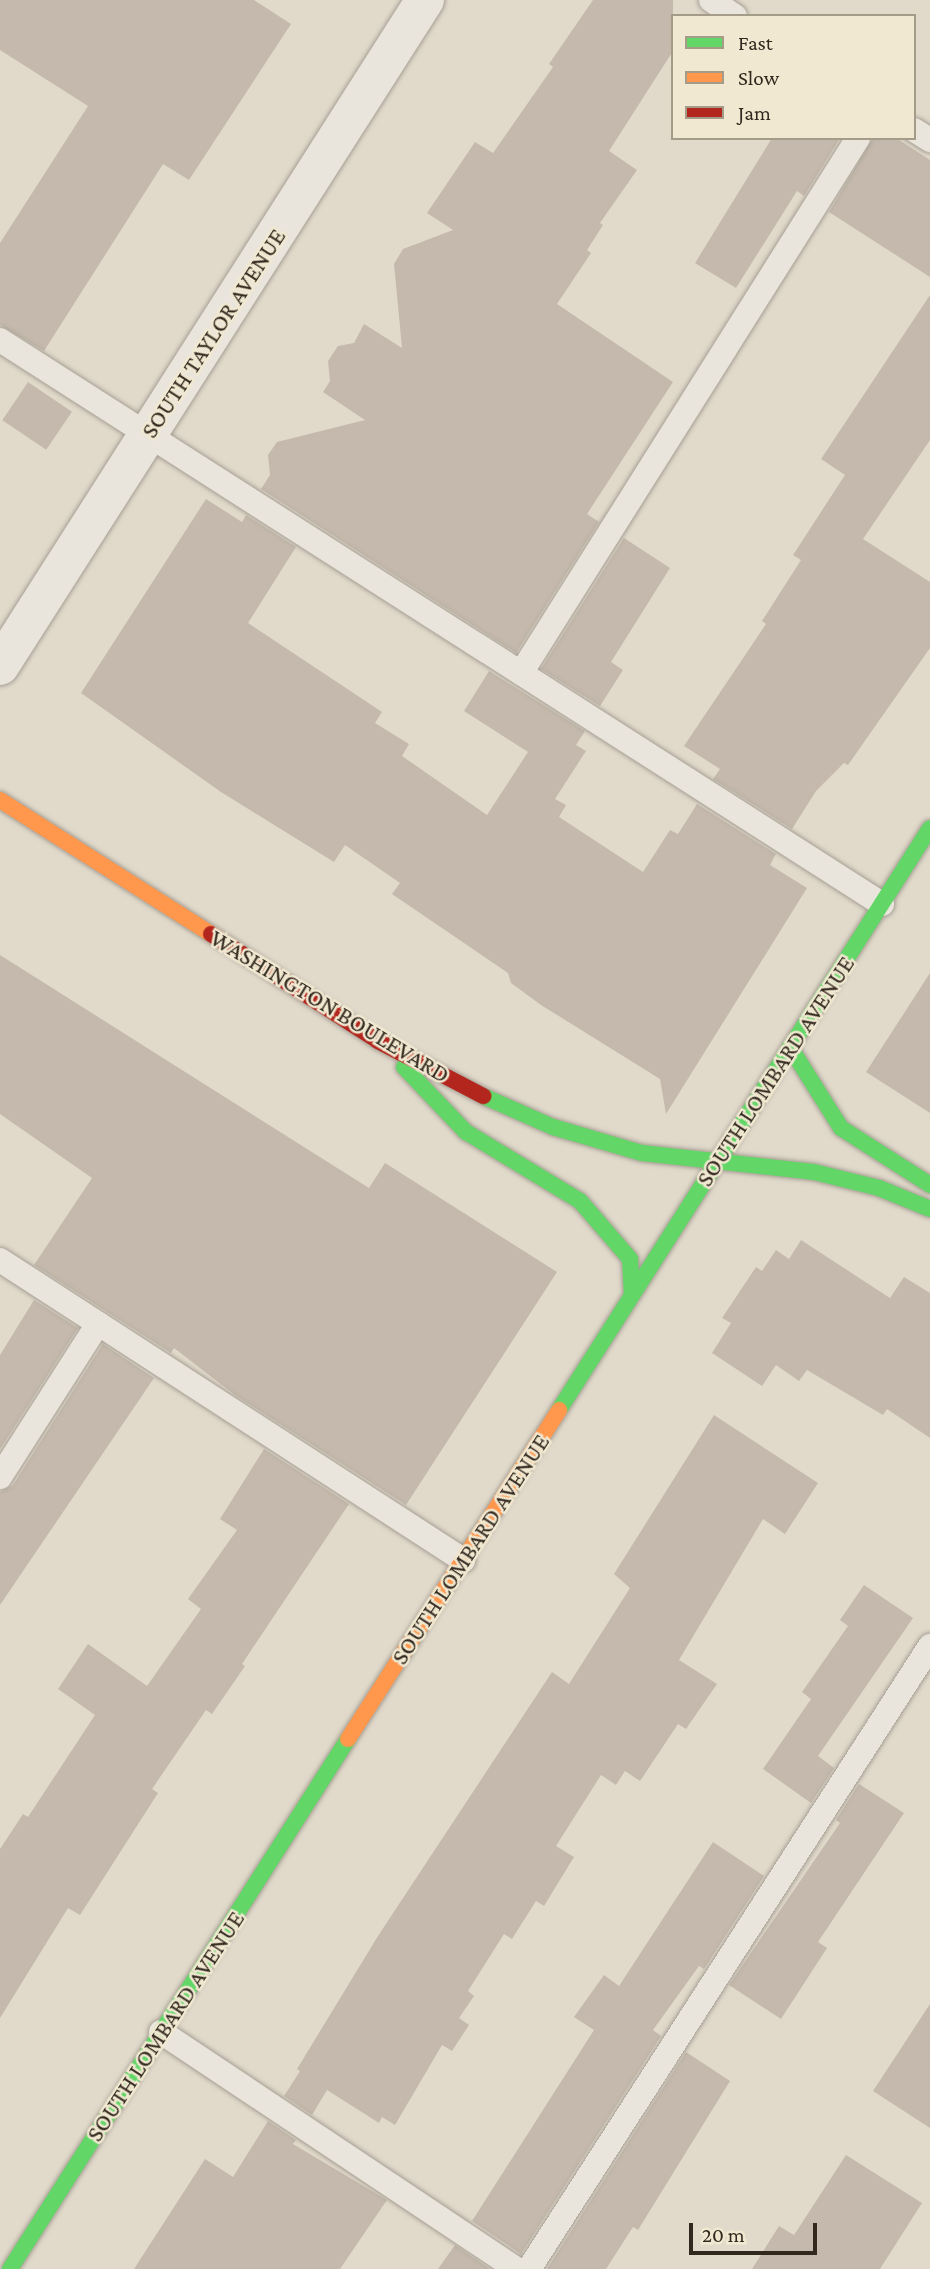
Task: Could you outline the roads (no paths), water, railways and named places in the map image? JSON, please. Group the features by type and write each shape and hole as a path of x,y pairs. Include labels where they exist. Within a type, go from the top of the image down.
{"street":[{"name":"SOUTH TAYLOR AVENUE","path":"0,666 425,0"},
{"name":"WASHINGTON BOULEVARD","path":"0,800 378,1041 469,1090 553,1127 642,1153 814,1171 879,1188 930,1209"},
{"name":"SOUTH LOMBARD AVENUE","path":"10,2269 930,828"},
{"path":"378,1041 467,1132 580,1201 630,1259 632,1295"},
{"path":"790,1047 841,1128 930,1185"}],"lane":[{"path":"711,0 733,14"},
{"path":"521,673 857,140"},
{"path":"0,340 882,904"},
{"path":"0,1260 463,1560"},
{"path":"0,1477 98,1324"},
{"path":"529,2269 930,1646"},
{"path":"162,2032 517,2269"}]}
